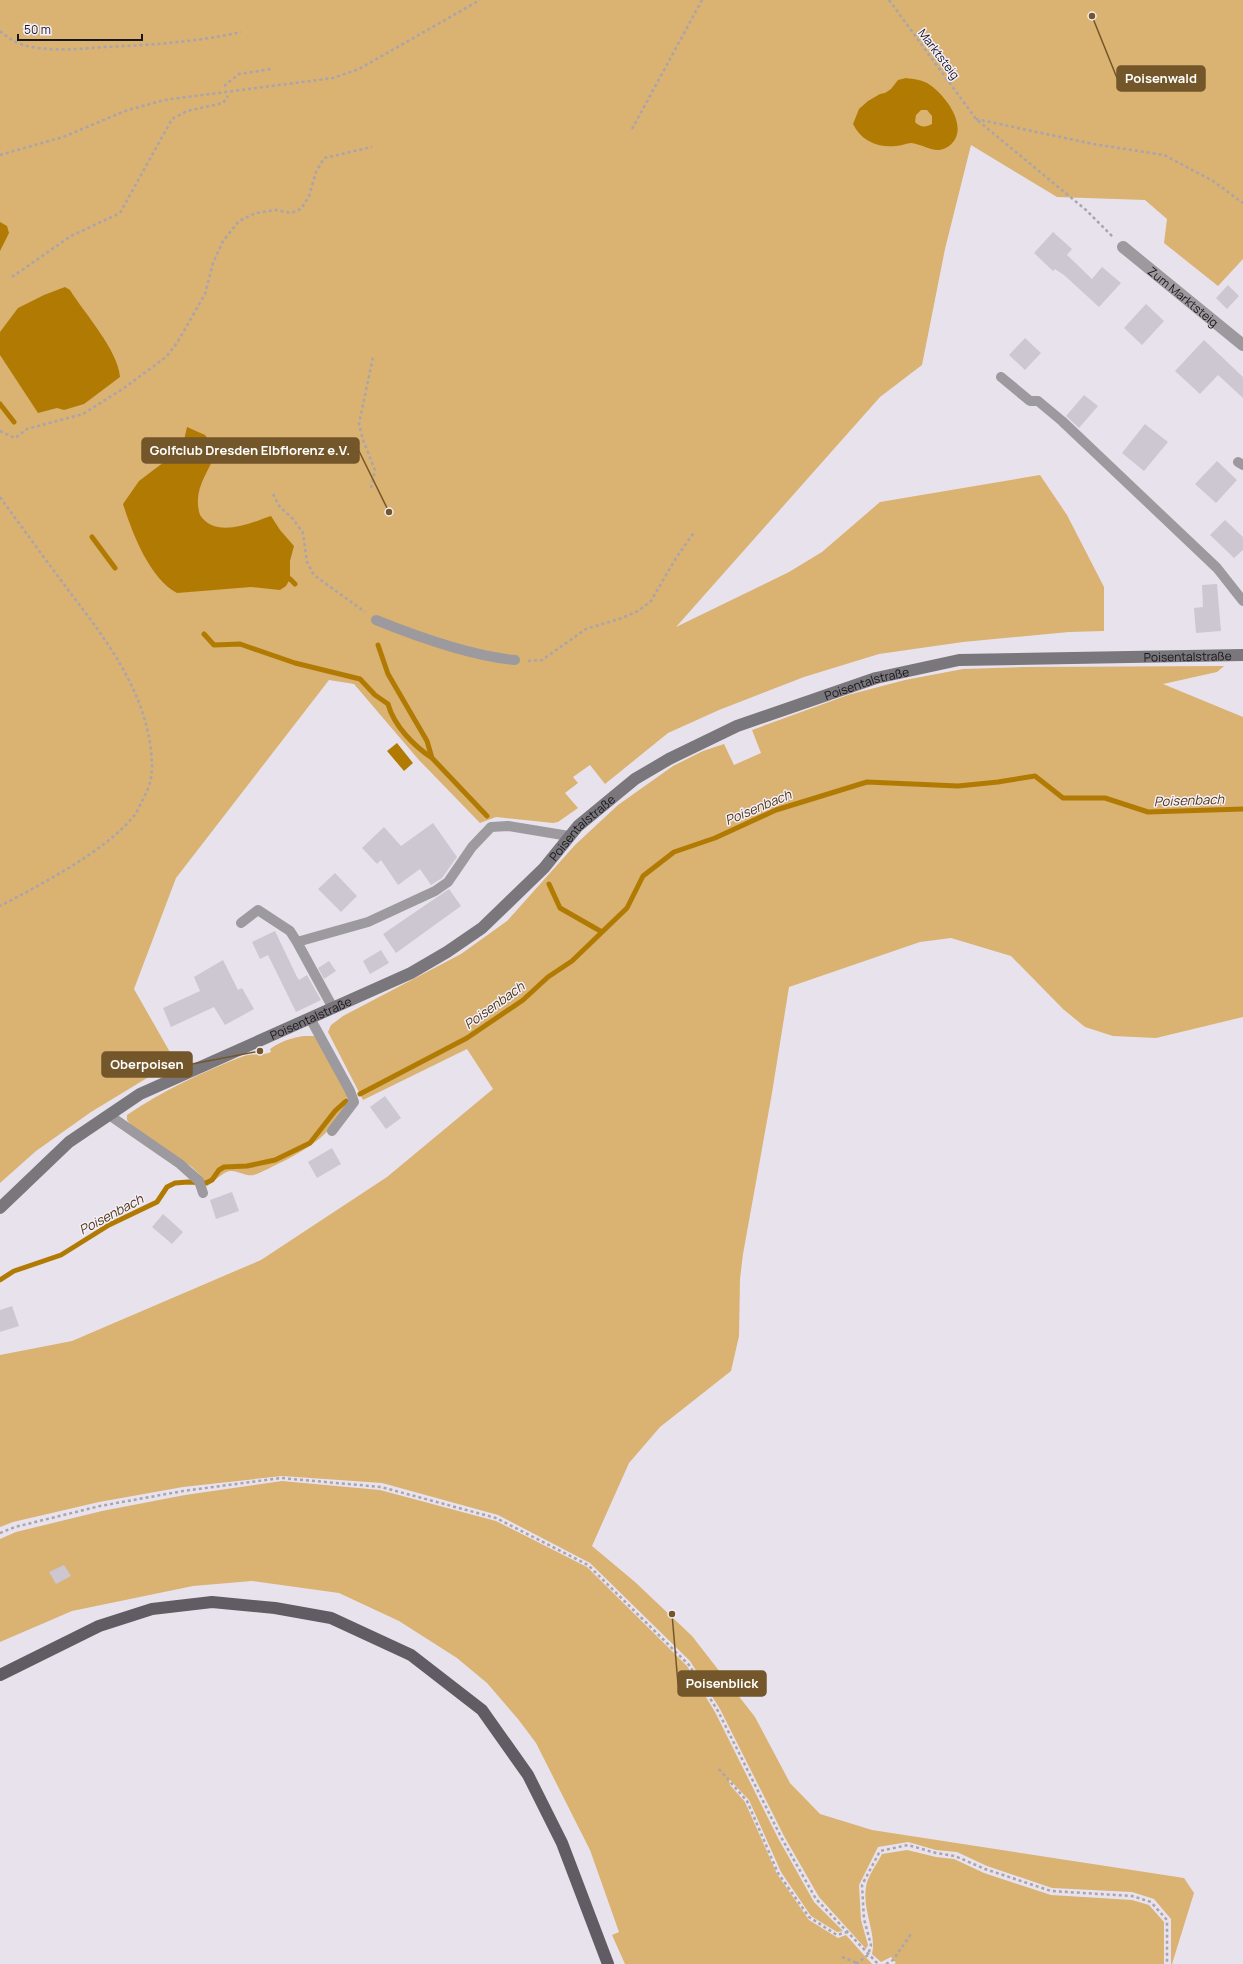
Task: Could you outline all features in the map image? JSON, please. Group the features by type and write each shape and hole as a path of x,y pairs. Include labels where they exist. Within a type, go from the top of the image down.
{"main road":[{"name":"Poisentalstraße","path":"0,1208 69,1142 140,1094 411,973 447,952 482,928 544,868 578,826 636,779 669,759 737,726 876,678 959,660 1243,655"},
{"path":"0,1676 98,1626 152,1610 212,1602 275,1608 331,1618 411,1655 482,1710 528,1775 562,1844 608,1964"}],"street":[{"name":"Zum Marktsteig","path":"1123,247 1243,345"}],"lane":[{"path":"1001,377 1030,401 1038,402 1062,421 1216,568 1243,601"},
{"path":"376,620 413,635 453,647 515,660"},
{"path":"297,942 368,922 435,891 448,882 472,847 491,827 508,826 569,836"},
{"path":"241,923 258,910 290,931 333,1008"},
{"path":"310,1018 350,1091 354,1102 332,1131"},
{"path":"109,1115 180,1164 199,1181 203,1193"}],"path":[{"path":"0,155 56,139 125,110 164,100 333,78 360,69 480,0"},
{"path":"632,129 702,0"},
{"name":"Marktsteig","path":"889,0 976,119 1086,210 1123,247"},
{"path":"0,31 8,39 23,45 44,48 81,48 164,44 241,32"},
{"path":"224,86 239,74 271,69"},
{"path":"12,277 71,236 120,213 172,119 187,111 223,103 228,96"},
{"path":"976,119 1093,144 1164,155 1213,180 1243,203"},
{"path":"0,431 15,438 32,427 83,414 124,388 166,357 177,343 205,294 213,263 223,241 239,221 256,213 276,210 291,213 301,209 309,196 316,172 324,158 372,147"},
{"path":"371,488 375,470 360,424 373,357"},
{"path":"273,494 279,506 293,519 303,533 307,562 314,575 376,620"},
{"path":"0,497 108,644 126,674 141,703 148,732 153,774 149,788 133,817 104,844 34,888 0,906"},
{"path":"515,660 542,660 586,629 622,618 638,611 651,601 676,558 695,531"},
{"path":"0,1533 15,1527 100,1506 183,1491 281,1478 381,1487 496,1518 588,1565 689,1665 718,1711 781,1837 816,1899 878,1964"},
{"path":"718,1769 747,1801 778,1873 809,1917 837,1935 847,1932"},
{"path":"842,1957 857,1963 868,1955 871,1945 864,1919 862,1885 880,1850 908,1845 936,1853 955,1856 985,1869 1051,1891 1132,1896 1151,1902 1167,1920 1167,1964"},
{"path":"886,1964 893,1960 911,1934"}],"shaded area":[{"path":"0,0 1243,0 1243,259 1218,286 1164,243 1167,219 1145,200 1057,197 971,145 945,249 922,365 880,397 676,627 789,572 822,552 880,502 1040,475 1067,515 1104,587 1104,631 1069,632 963,642 879,654 804,677 719,710 668,733 605,784 590,765 573,777 578,783 565,793 578,808 558,822 553,823 496,817 480,823 418,759 354,684 329,680 176,878 134,989 175,1061 91,1112 36,1151 0,1183"},
{"path":"906,78 925,82 943,97 954,113 957,122 958,131 955,139 949,146 944,149 935,150 911,143 898,146 883,146 865,139 856,130 853,124 859,109 868,101 891,89 898,80","holes":["921,110 927,110 932,116 932,124 925,126 919,125 915,122 916,115"]},
{"path":"0,222 7,226 9,233 0,251"},
{"path":"65,287 70,290 100,332 118,366 120,377 84,404 64,410 57,408 38,413 0,355 0,332 18,308 44,295"},
{"path":"187,427 205,435 217,451 199,490 198,506 200,515 207,522 224,528 244,525 271,516 280,530 294,546 290,561 290,579 286,586 280,590 251,587 177,593 158,577 150,566 131,528 123,504 139,481 172,456 183,445"},
{"path":"1224,666 1217,672 1163,684 1243,717 1243,1017 1156,1038 1113,1036 1085,1027 1063,1009 1011,956 951,938 920,942 789,987 772,1093 743,1254 740,1279 739,1336 731,1371 660,1427 629,1463 592,1546 635,1582 692,1636 755,1717 790,1783 820,1814 872,1830 1184,1878 1194,1893 1172,1964 1171,1919 1154,1899 1132,1892 1052,1888 987,1866 957,1852 936,1850 908,1842 878,1847 859,1885 861,1920 868,1945 866,1949 819,1897 784,1836 720,1709 690,1661 590,1563 498,1515 382,1483 282,1476 183,1487 99,1502 13,1522 0,1527 0,1355 72,1341 261,1260 387,1177 493,1089 467,1049 363,1100 328,1032 331,1025 343,1016 461,954 507,921 575,845 618,805 673,766 703,751 724,744 734,765 761,753 752,730 848,695 905,680 963,669 1025,667"},
{"path":"397,743 413,763 404,771 387,751"},
{"path":"304,1036 315,1036 349,1096 344,1099 348,1106 333,1125 312,1145 264,1171 251,1175 230,1171 221,1175 207,1186 192,1167 131,1125 127,1120 127,1115 140,1106 199,1075 244,1056 271,1052 270,1049 282,1042"},
{"path":"282,1481 380,1490 496,1521 587,1567 687,1666 715,1712 778,1838 814,1902 843,1931 837,1932 811,1916 781,1872 749,1800 729,1779 730,1785 745,1802 777,1874 809,1920 838,1938 846,1935 872,1964 625,1964 612,1935 619,1932 590,1850 536,1743 518,1719 487,1683 457,1658 399,1621 339,1593 252,1581 193,1586 72,1611 0,1642 0,1539 16,1532 102,1511 185,1495"},
{"path":"907,1850 936,1857 954,1859 984,1873 1051,1895 1132,1900 1149,1905 1164,1922 1164,1964 894,1964 896,1963 891,1957 881,1962 872,1954 873,1938 866,1904 866,1887 870,1875 882,1854"}],"building":[{"path":"1053,232 1072,249 1067,255 1092,279 1102,267 1121,283 1099,307 1064,275 1055,269 1053,271 1034,253"},
{"path":"1228,285 1239,296 1227,309 1216,298"},
{"path":"1146,304 1164,321 1142,345 1124,328"},
{"path":"1025,338 1041,353 1025,370 1009,355"},
{"path":"1204,340 1243,377 1243,398 1218,375 1200,394 1175,371"},
{"path":"1084,395 1098,406 1079,428 1066,416"},
{"path":"1145,424 1168,442 1144,471 1122,453"},
{"path":"1217,461 1237,480 1216,503 1195,484"},
{"path":"1225,520 1243,537 1243,550 1234,558 1210,535"},
{"path":"1217,584 1221,631 1196,633 1194,608 1203,607 1202,585"},
{"path":"433,823 457,857 442,878 431,885 420,869 398,885 381,860 377,864 362,848 384,827 401,846"},
{"path":"335,873 357,896 341,912 318,889"},
{"path":"449,889 461,906 396,953 383,934"},
{"path":"275,931 299,980 307,975 321,1000 296,1012 268,955 260,959 252,942"},
{"path":"381,950 389,963 370,974 363,961"},
{"path":"223,960 238,990 242,988 254,1009 225,1025 214,1007 171,1027 163,1008 200,991 194,977"},
{"path":"329,961 336,971 324,979 318,968"},
{"path":"385,1096 401,1118 386,1129 370,1107"},
{"path":"332,1148 341,1164 317,1178 308,1162"},
{"path":"232,1192 239,1211 216,1219 210,1200"},
{"path":"163,1214 183,1232 172,1244 152,1227"},
{"path":"12,1306 19,1326 0,1332 0,1310"},
{"path":"64,1565 71,1576 56,1584 49,1572"}],"waterway":[{"path":"0,404 14,422"},
{"path":"92,537 115,568"},
{"path":"290,579 295,584"},
{"path":"204,634 214,645 240,644 295,663 360,679 375,695 388,704 400,728 418,748 432,758"},
{"path":"378,645 388,674 427,741 432,758 487,816"},
{"name":"Poisenbach","path":"360,1094 467,1038 523,1000 548,977 572,961 627,908 643,876 674,852 715,838 776,810 867,782 958,786 1035,776 1063,798 1105,798 1148,812 1243,809"},
{"path":"549,884 560,908 602,932"},
{"name":"Poisenbach","path":"0,1280 14,1271 61,1255 109,1225 157,1202 167,1187 175,1183 206,1183 212,1180 219,1170 224,1167 247,1166 275,1160 310,1143 335,1111 346,1101"}],"place":[{"name":"Poisenwald","path":"1092,16"},
{"name":"Golfclub Dresden Elbflorenz e.V.","path":"389,512"},
{"name":"Oberpoisen","path":"260,1051"},
{"name":"Poisenblick","path":"672,1614"}]}
